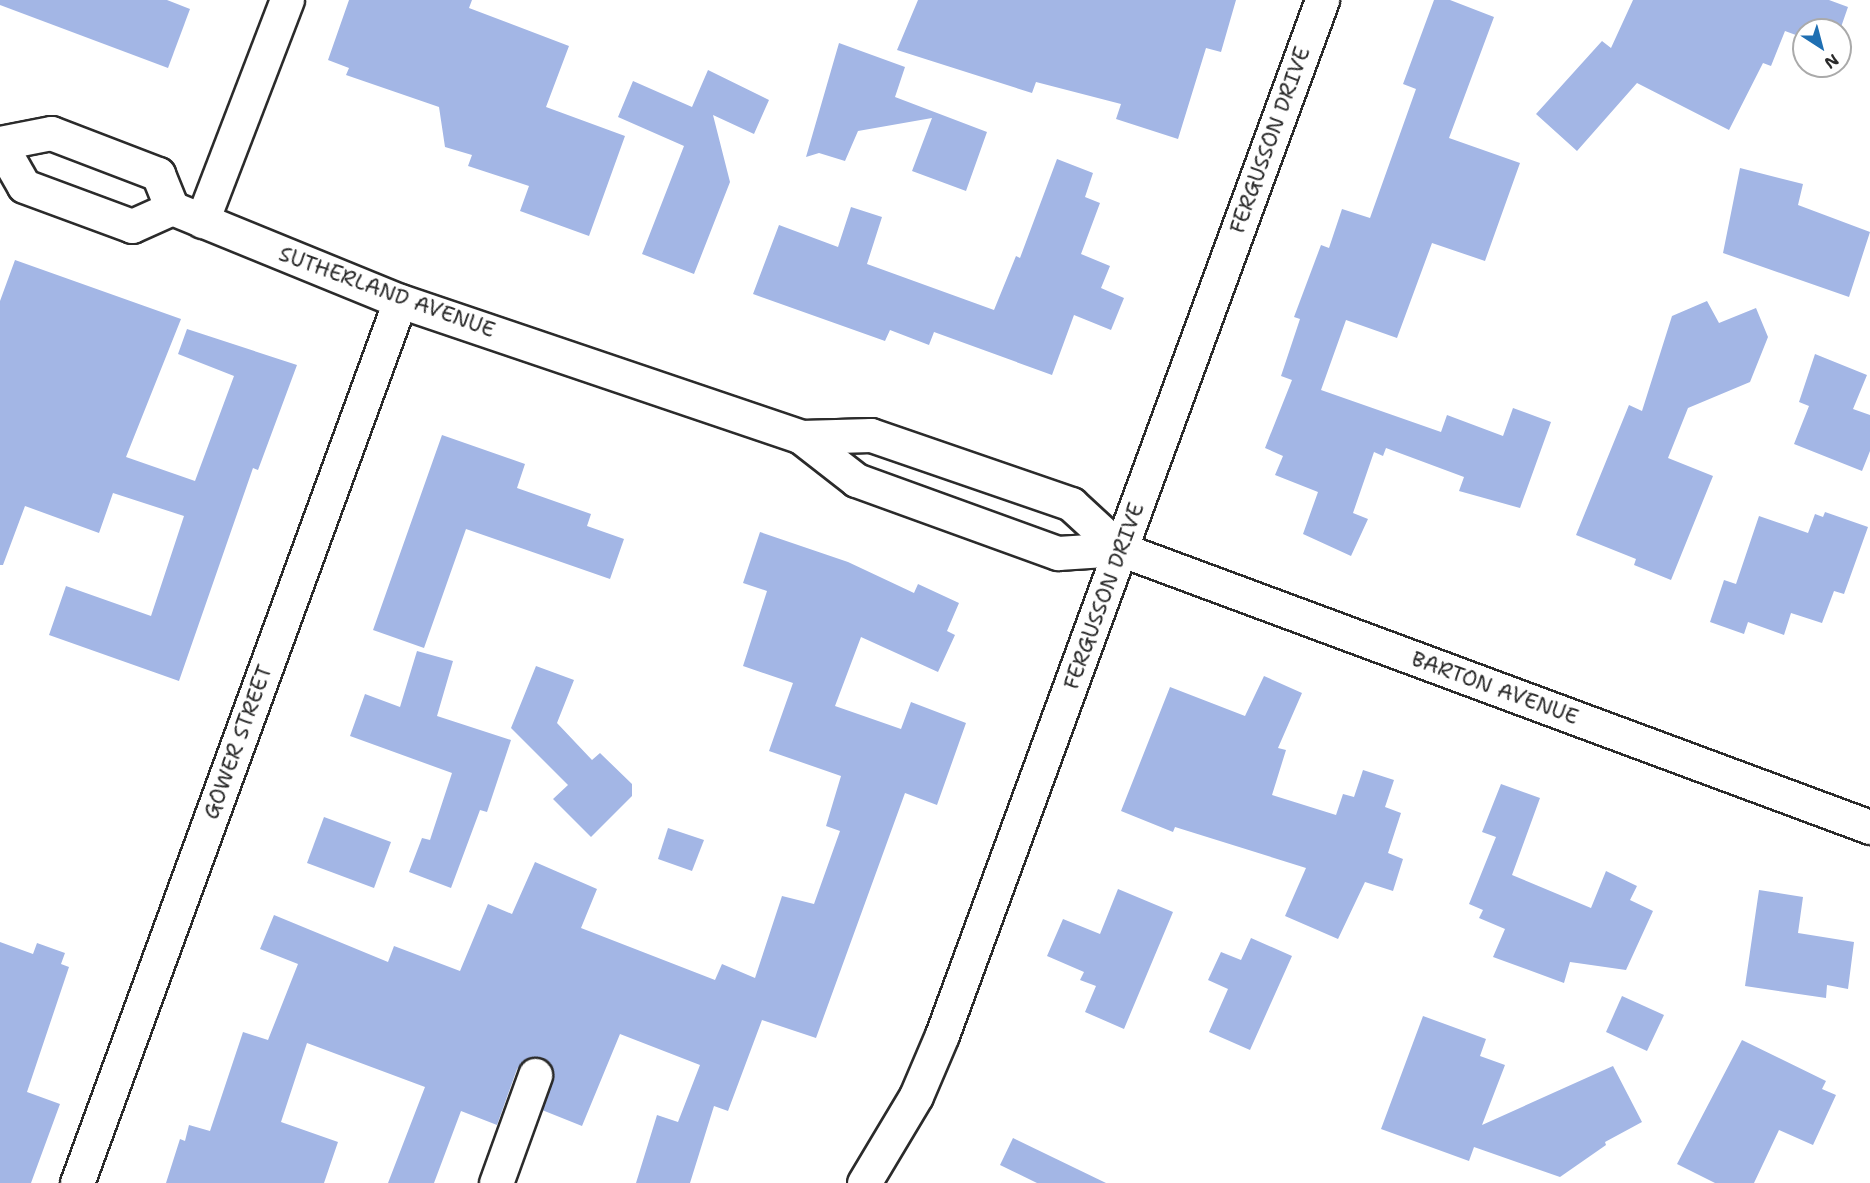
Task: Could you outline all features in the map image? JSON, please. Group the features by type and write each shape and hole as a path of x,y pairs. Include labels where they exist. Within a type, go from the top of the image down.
{"street":[{"path":"202,221 287,0"},
{"name":"FERGUSSON DRIVE","path":"864,1183 916,1096 942,1035 1322,0"},
{"path":"51,133 158,174 172,208 132,226 24,186 0,144 51,133"},
{"name":"SUTHERLAND AVENUE","path":"172,208 400,300 801,437 856,480 1058,553 1120,549"},
{"name":"GOWER STREET","path":"77,1183 400,300"},
{"name":"SUTHERLAND AVENUE","path":"801,437 871,435 1071,504 1120,549"},
{"name":"BARTON AVENUE","path":"1120,549 1870,827"},
{"path":"496,1183 535,1075"}],"building":[{"path":"0,0 167,0 190,9 168,68 0,5"},
{"path":"349,0 472,0 469,8 569,46 546,107 625,136 589,236 520,211 529,186 468,166 472,155 445,147 439,107 346,75 349,68 328,60"},
{"path":"918,0 1236,0 1221,52 1206,48 1178,139 1116,119 1121,104 1036,82 1032,93 897,50"},
{"path":"1434,0 1450,0 1494,17 1449,138 1520,163 1485,261 1432,243 1397,338 1346,320 1321,390 1441,432 1447,415 1503,436 1513,408 1551,422 1520,508 1459,491 1464,477 1386,448 1383,456 1374,452 1353,513 1368,519 1351,556 1303,534 1318,492 1275,475 1283,456 1265,448 1292,380 1281,376 1300,319 1294,317 1321,245 1329,248 1342,209 1370,218 1416,89 1403,84"},
{"path":"1633,0 1829,0 1848,7 1844,18 1792,18 1792,34 1785,31 1771,66 1763,63 1729,130 1637,83 1577,151 1536,114 1602,41 1611,48"},
{"path":"839,43 905,67 895,97 987,132 966,191 912,171 932,118 858,131 845,161 819,153 806,157"},
{"path":"708,70 769,100 754,134 713,115 730,182 694,274 642,254 684,146 618,117 633,81 692,107"},
{"path":"1057,159 1093,173 1085,197 1100,203 1081,254 1110,266 1101,288 1124,298 1111,330 1074,315 1052,375 934,332 929,345 890,330 885,341 753,294 779,225 838,247 851,207 882,217 867,264 994,310 1016,256 1020,258"},
{"path":"1740,168 1803,184 1798,205 1870,232 1849,297 1723,253"},
{"path":"15,260 181,319 126,457 195,481 234,376 178,354 187,329 297,365 258,470 253,468 179,681 49,635 66,586 151,616 184,516 113,493 99,533 25,506 3,565 0,565 0,301"},
{"path":"1707,301 1719,323 1756,308 1768,337 1750,382 1688,408 1668,458 1713,476 1671,580 1634,565 1636,559 1576,535 1629,405 1642,411 1672,316"},
{"path":"1815,354 1867,375 1853,409 1870,415 1870,451 1862,471 1794,444 1809,406 1799,402"},
{"path":"442,435 525,464 517,488 591,514 587,526 624,539 610,579 466,529 424,648 373,630"},
{"path":"1825,512 1868,527 1844,594 1834,591 1822,623 1791,613 1784,635 1748,622 1744,634 1710,622 1724,580 1736,584 1759,516 1808,533 1815,514 1823,517"},
{"path":"760,532 848,562 914,593 918,584 959,603 947,631 955,635 938,672 861,637 835,706 901,729 911,702 966,723 937,805 905,793 816,1038 762,1020 728,1111 714,1106 690,1183 636,1183 657,1115 678,1122 700,1065 620,1034 582,1126 542,1110 553,1071 542,1058 531,1057 517,1069 497,1125 461,1111 434,1183 388,1183 425,1087 307,1043 281,1122 338,1142 324,1183 166,1183 180,1139 185,1141 189,1125 210,1131 243,1032 268,1040 298,964 260,949 274,915 388,962 394,946 460,971 488,904 512,914 535,862 597,889 581,928 715,980 722,964 755,978 782,896 814,904 840,831 826,826 841,776 769,751 793,683 743,666 767,591 743,583"},
{"path":"417,651 453,661 437,716 511,740 487,812 480,810 451,888 409,872 422,838 430,840 452,773 350,736 365,694 400,707"},
{"path":"536,666 574,680 557,723 592,760 600,753 632,784 632,796 591,837 553,799 568,785 511,728"},
{"path":"1264,676 1302,693 1278,748 1286,750 1272,795 1336,815 1343,794 1354,797 1363,770 1394,780 1385,807 1401,813 1388,853 1403,859 1393,891 1365,882 1338,939 1285,916 1306,868 1175,827 1173,832 1121,811 1170,687 1245,716"},
{"path":"1501,784 1540,798 1512,875 1591,908 1606,871 1637,886 1630,900 1653,911 1626,970 1570,962 1564,983 1493,957 1505,929 1479,918 1483,910 1469,904 1496,837 1482,832"},
{"path":"324,817 391,842 374,888 307,863"},
{"path":"668,828 704,840 692,871 658,859"},
{"path":"1118,889 1173,912 1124,1029 1085,1012 1096,986 1080,980 1084,972 1047,956 1063,919 1100,934"},
{"path":"1759,890 1803,897 1798,933 1854,942 1848,989 1827,985 1826,998 1745,986"},
{"path":"1251,938 1292,956 1250,1050 1209,1032 1228,989 1208,980 1221,952 1241,960"},
{"path":"0,942 33,954 37,943 65,953 61,964 69,967 27,1092 60,1104 31,1183 0,1183"},
{"path":"1622,996 1664,1015 1647,1051 1606,1032"},
{"path":"1423,1016 1486,1039 1480,1056 1505,1065 1482,1125 1613,1066 1642,1122 1605,1142 1606,1145 1560,1177 1474,1147 1469,1161 1381,1129"},
{"path":"1742,1040 1826,1081 1822,1089 1836,1095 1813,1145 1779,1130 1754,1183 1715,1183 1677,1164"},
{"path":"1013,1138 1106,1183 1037,1183 1000,1165"}]}
